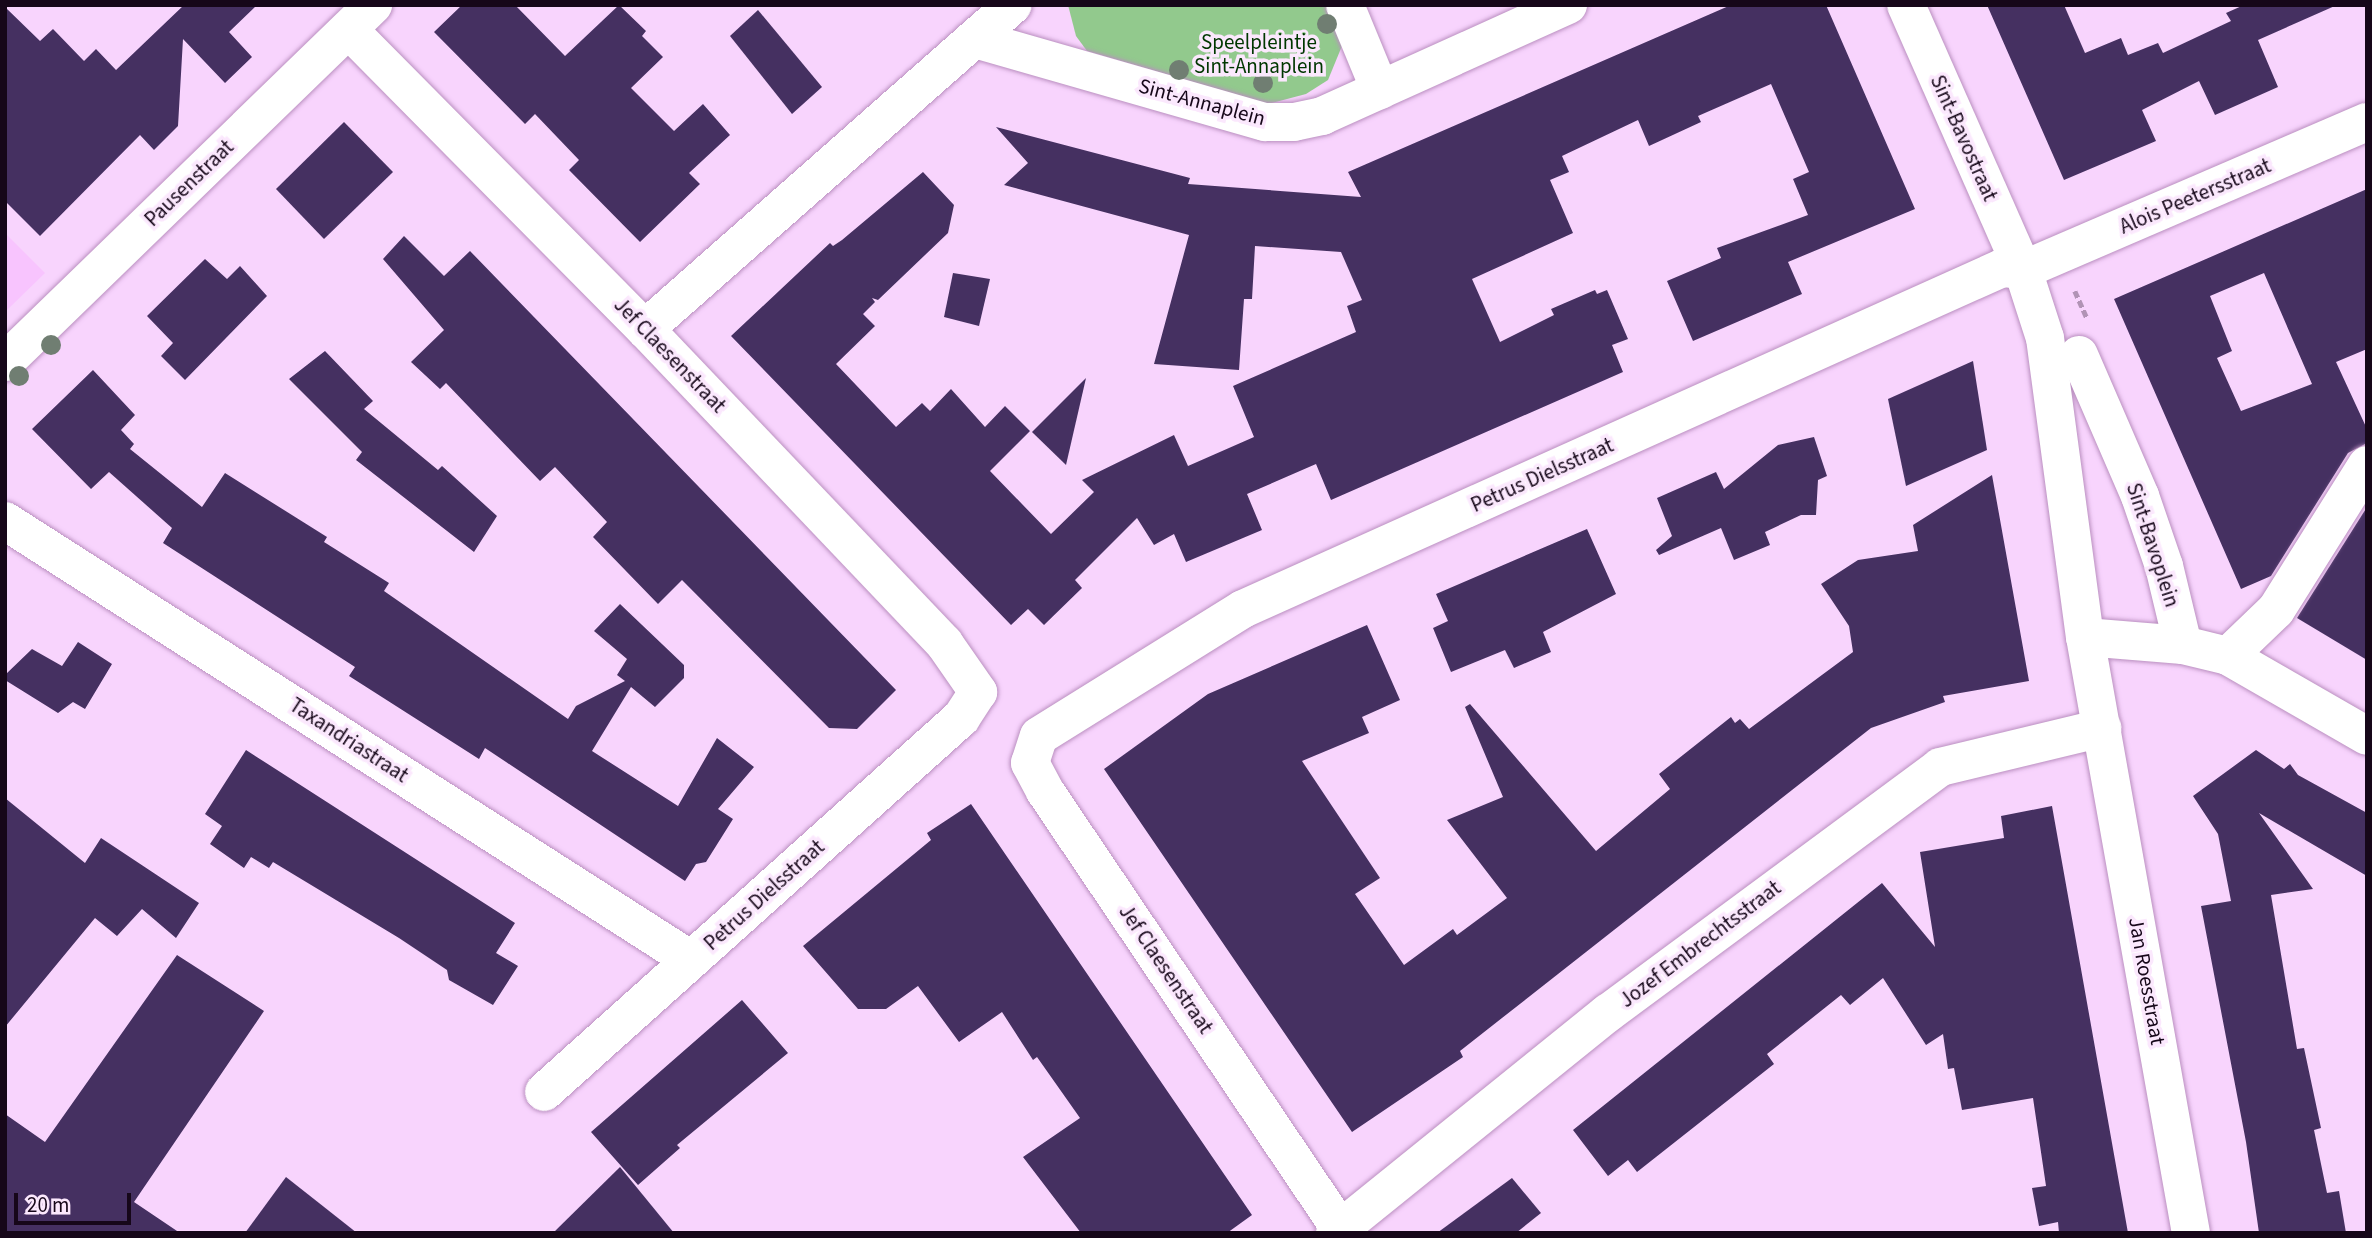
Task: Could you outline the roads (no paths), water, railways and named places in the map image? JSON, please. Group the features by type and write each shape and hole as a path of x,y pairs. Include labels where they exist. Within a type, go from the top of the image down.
{"street":[{"path":"645,329 1012,5"},
{"path":"1345,5 1380,90"},
{"name":"Sint-Annaplein","path":"975,39 1265,122 1322,116 1568,5"},
{"name":"Sint-Bavostraat","path":"1906,5 2023,270"},
{"name":"Jef Claesenstraat","path":"361,17 645,329 944,643 978,692"},
{"name":"Pausenstraat","path":"5,362 361,17"},
{"name":"Alois Peetersstraat","path":"2023,270 2367,122"},
{"name":"Petrus Dielsstraat","path":"1074,713 1243,609 2002,268 2023,270"},
{"path":"2023,270 2045,338 2085,637 2102,728"},
{"name":"Sint-Bavoplein","path":"2079,355 2140,496 2164,566 2183,645"},
{"path":"2228,656 2276,610 2367,465"},
{"name":"Taxandriastraat","path":"5,521 691,960"},
{"path":"2085,637 2183,645 2228,656 2367,736"},
{"name":"Petrus Dielsstraat","path":"544,1092 961,718 978,692"},
{"name":"Jef Claesenstraat","path":"1074,713 1039,736 1030,763 1340,1231"},
{"name":"Jozef Embrechtsstraat","path":"1340,1231 1608,1013 1940,767 2102,728"},
{"name":"Jan Roesstraat","path":"2102,728 2191,1233"}],"park label":[{"name":"Speelpleintje Sint-Annaplein","path":"1259,54"}]}
